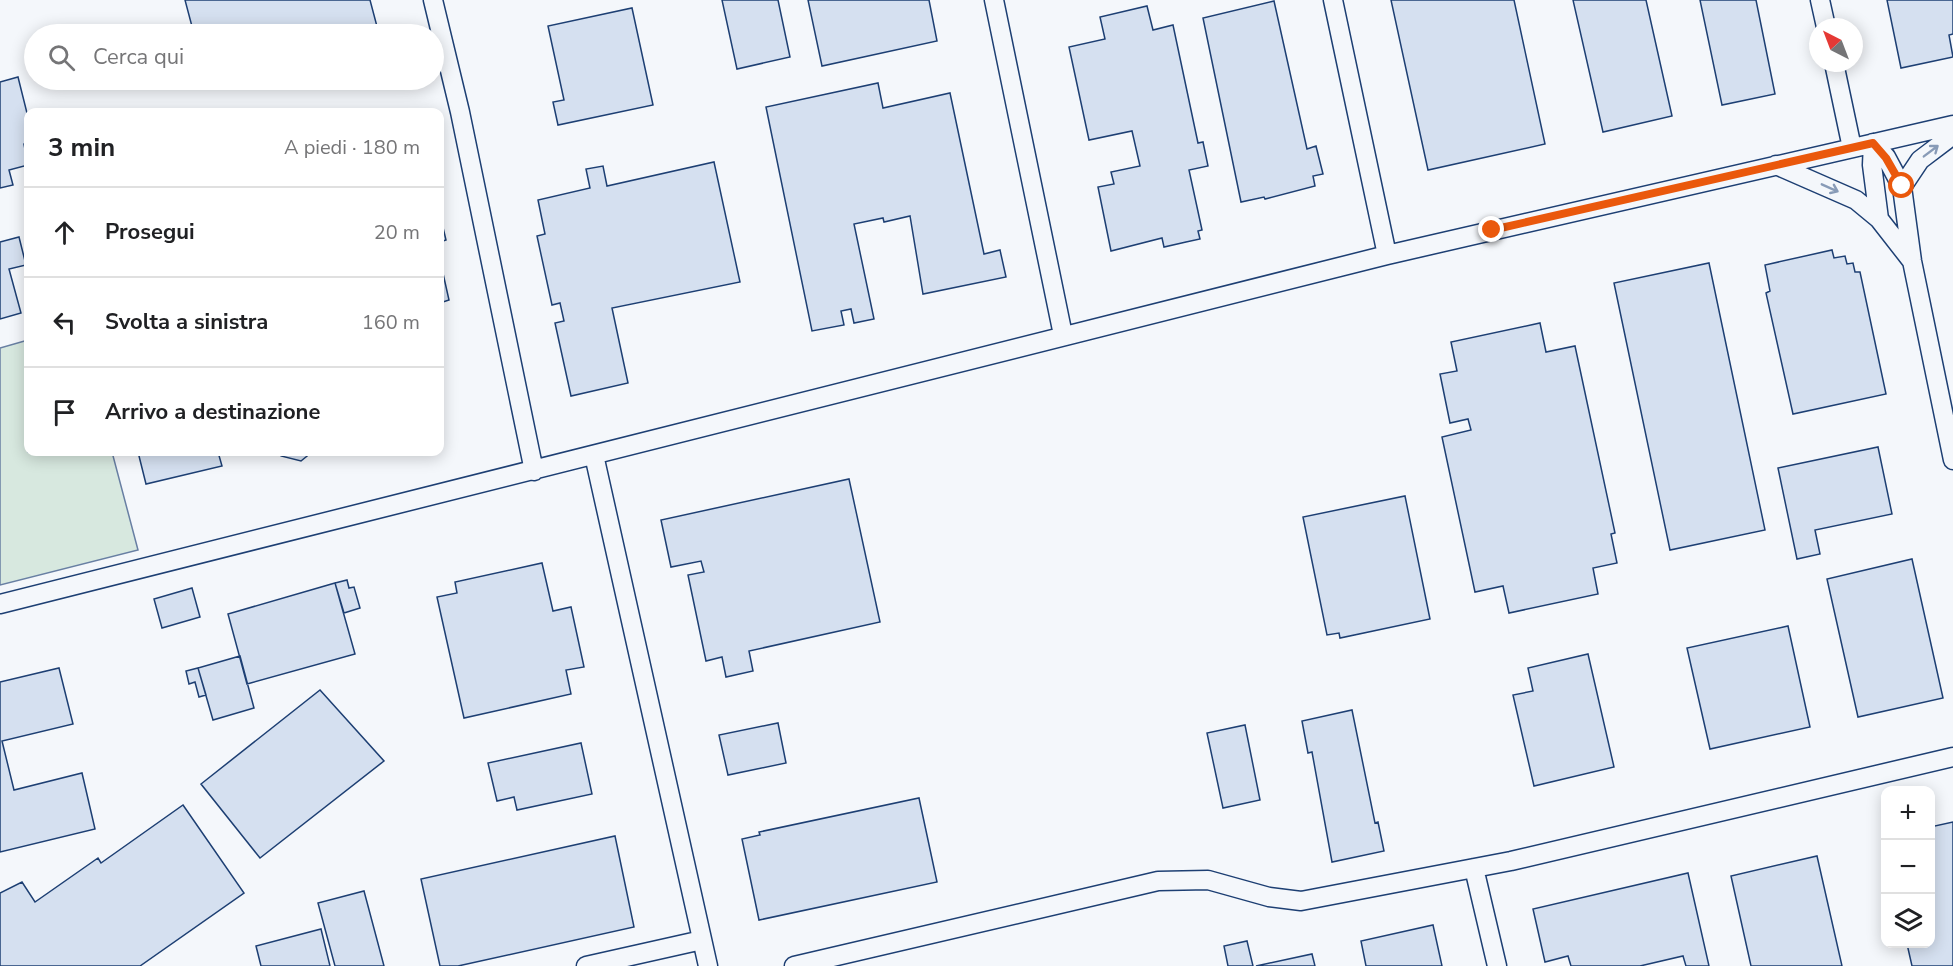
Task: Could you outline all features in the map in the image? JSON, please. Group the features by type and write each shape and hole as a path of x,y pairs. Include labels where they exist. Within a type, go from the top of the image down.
{"street":[{"path":"432,0 438,24"},
{"path":"994,0 1063,335"},
{"path":"1333,0 1388,255"},
{"path":"1820,0 1824,18"},
{"path":"444,48 460,112 534,471"},
{"path":"1836,72 1852,148"},
{"path":"0,604 1388,255 1953,125"},
{"path":"1902,186 1920,160 1953,135"},
{"path":"1873,143 1886,158 1902,186 1912,261 1953,460"},
{"path":"1873,143 1872,165 1879,219"},
{"path":"1776,165 1856,200 1879,219 1912,261"},
{"path":"594,455 708,966"},
{"path":"794,966 1158,881 1208,880 1269,897 1301,901 1474,868 1953,757"},
{"path":"1474,868 1497,966"},
{"path":"586,966 702,940"}],"shaded area":[{"path":"24,341 24,456 113,456 138,550 0,585 0,348"}],"building":[{"path":"185,0 370,0 376,24 191,24"},
{"path":"722,0 778,0 790,57 737,69"},
{"path":"808,0 929,0 937,41 822,66"},
{"path":"1391,0 1514,0 1545,144 1428,170"},
{"path":"1573,0 1646,0 1672,116 1603,132"},
{"path":"1700,0 1756,0 1775,94 1722,105"},
{"path":"1887,0 1953,0 1953,34 1949,35 1953,57 1901,68"},
{"path":"1274,1 1307,149 1316,146 1323,174 1313,176 1315,186 1265,199 1264,197 1241,202 1203,18"},
{"path":"1147,6 1153,30 1173,25 1198,143 1203,142 1208,166 1189,170 1202,230 1198,231 1200,239 1164,247 1162,238 1111,251 1098,187 1114,184 1111,172 1140,166 1132,131 1089,140 1069,47 1105,39 1100,17"},
{"path":"632,8 653,105 558,125 553,102 564,100 548,26"},
{"path":"18,77 26,108 24,166 9,170 13,185 0,188 0,82"},
{"path":"878,83 883,108 950,93 984,254 1000,250 1006,277 923,294 910,216 884,222 883,218 854,224 874,319 854,323 851,309 841,311 844,325 812,331 766,107"},
{"path":"714,162 740,282 612,308 628,383 571,396 555,323 564,321 560,303 552,305 537,236 545,234 538,200 590,188 586,169 603,166 607,186"},
{"path":"19,237 24,265 9,269 21,313 0,319 0,242"},
{"path":"1832,250 1834,258 1845,256 1847,264 1853,263 1855,272 1860,272 1886,394 1793,414 1766,293 1770,291 1765,265"},
{"path":"1709,263 1765,530 1670,550 1614,283"},
{"path":"444,278 449,300 444,302"},
{"path":"1540,323 1546,352 1575,346 1615,533 1611,534 1617,563 1593,568 1598,594 1509,613 1503,586 1475,592 1442,437 1471,430 1468,419 1450,423 1440,374 1457,371 1451,342"},
{"path":"1878,447 1892,514 1815,530 1820,554 1797,559 1778,468"},
{"path":"139,456 219,456 222,466 146,484"},
{"path":"281,456 307,456 301,461"},
{"path":"849,479 880,622 749,651 753,671 726,677 722,657 706,661 688,575 704,572 701,561 671,567 661,520"},
{"path":"1405,496 1430,619 1340,638 1339,633 1327,635 1303,517"},
{"path":"1912,559 1943,698 1858,717 1827,579"},
{"path":"542,563 553,611 571,607 584,667 566,670 571,694 464,718 437,597 457,593 455,582"},
{"path":"347,580 349,588 354,587 360,608 344,613 335,583"},
{"path":"335,583 355,654 247,684 228,614"},
{"path":"192,588 200,617 162,628 154,599"},
{"path":"1788,626 1810,727 1710,749 1687,648"},
{"path":"1588,654 1614,767 1534,786 1513,695 1533,691 1528,668"},
{"path":"240,656 254,708 213,720 198,668"},
{"path":"59,668 73,724 2,741 14,790 82,773 95,829 0,852 0,682"},
{"path":"198,668 206,695 199,697 195,682 189,684 186,671"},
{"path":"320,690 384,761 260,858 201,784"},
{"path":"1352,710 1375,823 1378,822 1384,851 1332,862 1312,752 1308,753 1302,721"},
{"path":"778,723 786,763 728,775 719,735"},
{"path":"1245,725 1260,800 1223,808 1207,733"},
{"path":"581,743 592,794 517,810 514,797 497,801 488,763"},
{"path":"919,798 937,882 759,920 742,839 760,835 759,832"},
{"path":"183,805 244,893 140,966 0,966 0,893 22,882 35,902 98,858 101,863"},
{"path":"1953,822 1953,966 1912,966 1908,948 1935,948 1935,826"},
{"path":"615,836 634,927 458,966 440,966 421,879"},
{"path":"1817,856 1842,966 1751,966 1731,876"},
{"path":"1688,873 1709,966 1686,966 1683,956 1640,966 1571,966 1568,956 1545,962 1533,909"},
{"path":"364,891 384,966 335,966 318,903"},
{"path":"1433,925 1442,966 1366,966 1361,941"},
{"path":"321,929 330,966 261,966 256,946"},
{"path":"1247,941 1253,966 1228,966 1224,946"},
{"path":"1312,954 1315,966 1256,966"}],"route":[{"path":"1492,230 1873,143 1886,158 1902,186"}]}
